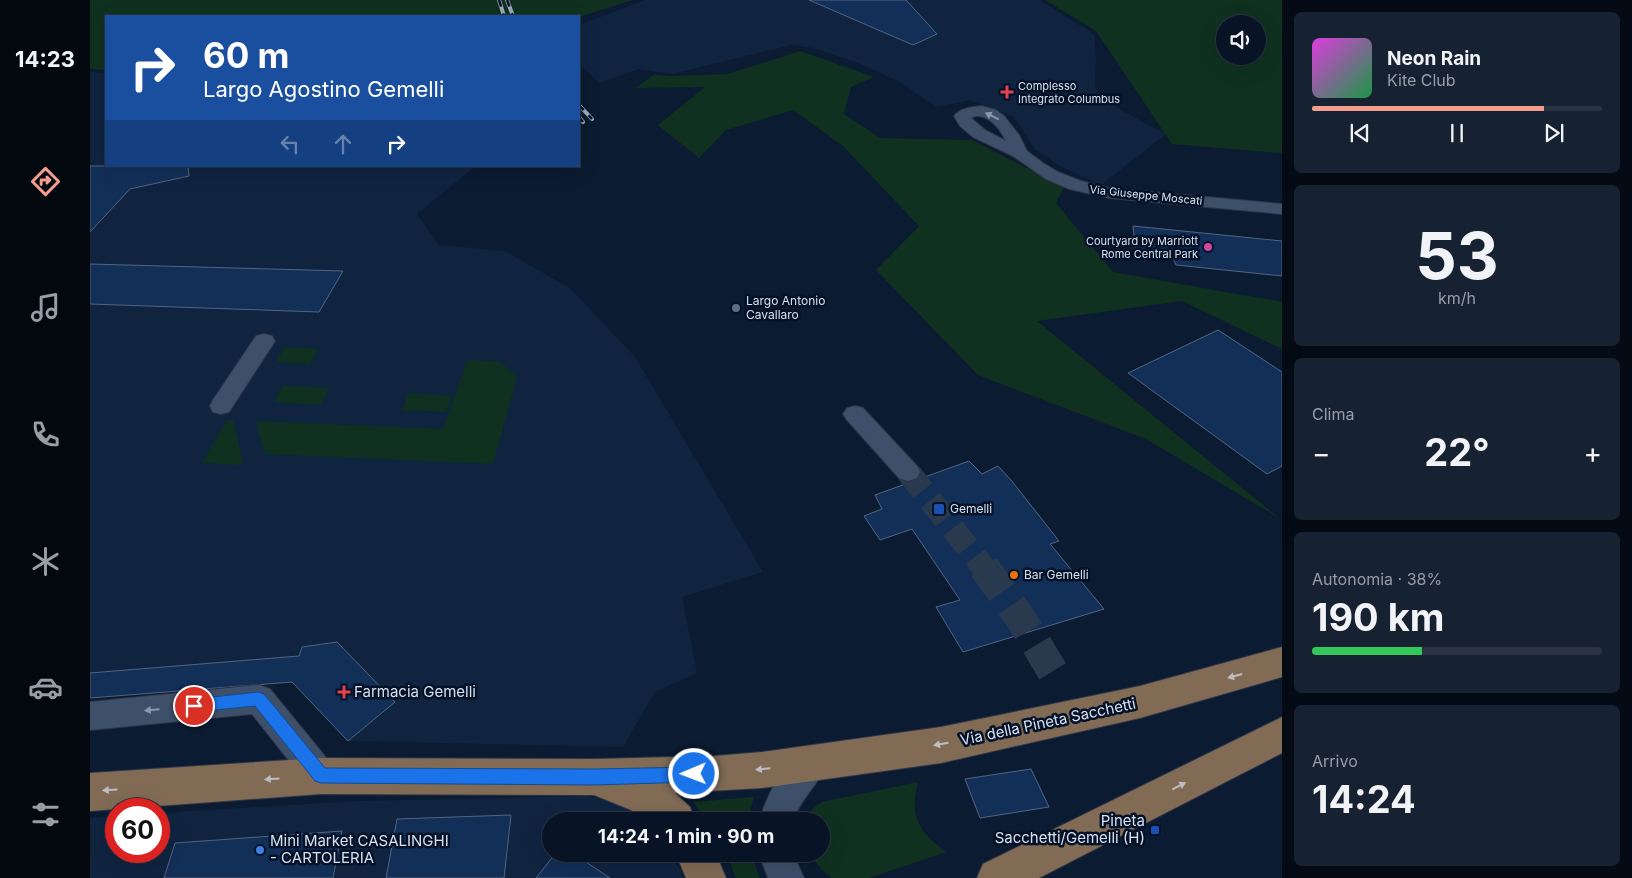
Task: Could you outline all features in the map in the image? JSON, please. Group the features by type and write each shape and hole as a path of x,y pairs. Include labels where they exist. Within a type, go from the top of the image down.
{"main road":[{"name":"Via della Pineta Sacchetti","path":"90,792 321,776 594,777 714,774 811,764 941,745 1130,704 1282,662"},
{"path":"997,878 1282,734"},
{"name":"Via della Pineta Sacchetti","path":"594,777 648,798 667,812"},
{"path":"699,862 706,878"}],"street":[{"name":"Via Giuseppe Moscati","path":"1020,153 1050,174 1086,189 1109,193 1282,208"},
{"path":"222,406 264,341"},
{"path":"855,414 908,472"},
{"path":"90,716 258,699 321,776"},
{"path":"779,812 784,798 811,764"},
{"path":"779,862 786,878"}],"shaded area":[{"name":"Complesso Integrato Columbus","path":"645,0 1039,0 1094,34 1096,57 1095,87 1102,97 1119,109 1166,134 1101,185 1059,166 1035,149 1014,117 971,100 936,107 900,82 861,64 813,48 791,45 672,74 639,69 599,83 580,65 580,25"},
{"path":"90,72 105,73 105,167 475,167 417,214 439,245 505,251 570,288 635,357 763,572 682,597 697,673 655,692 623,747 348,741 292,682 90,698"},
{"path":"586,796 622,803 633,812 542,812 542,862 675,862 681,870 683,878 90,878 90,818 105,817 105,863 170,863 170,812 357,801"}],"green space":[{"path":"90,0 633,0 580,17 580,15 105,15 105,70 90,69"},
{"path":"1045,0 1282,0 1282,153 1172,144 1096,31"},
{"path":"800,51 874,77 851,87 844,114 880,138 972,140 1064,187 1056,203 1113,272 1282,302 1282,349 1182,301 1037,321 1279,518 1146,439 978,375 876,270 919,226 843,146 793,110 726,130 699,158 658,125 705,87 635,88 654,75 728,74"},
{"path":"285,347 319,349 310,364 276,362"},
{"path":"468,360 499,361 517,377 493,464 265,454 256,421 443,429"},
{"path":"283,386 329,388 321,405 274,402"},
{"path":"409,393 452,396 446,412 402,410"},
{"path":"227,420 233,420 243,462 240,465 202,463"},
{"path":"918,782 915,805 919,823 929,838 946,852 869,878 832,878 816,862 830,862 830,812 810,812 822,802"},
{"path":"754,797 750,812 701,812 693,802"},
{"path":"730,862 754,862 760,878 736,878"}],"building":[{"path":"809,0 906,0 937,34 913,45"},
{"path":"90,166 188,167 189,176 130,189 90,232"},
{"name":"Courtyard by Marriott Rome Central Park","path":"1133,226 1282,241 1282,276 1176,265 1172,256 1136,253"},
{"path":"90,264 343,271 319,312 90,304"},
{"path":"1218,330 1282,372 1282,466 1267,474 1128,373"},
{"name":"Gemelli","path":"969,461 982,474 998,466 1011,480 1059,541 1050,544 1104,609 963,652 936,607 960,600 912,529 880,540 864,516 882,509 875,495"},
{"path":"337,642 395,702 348,741 292,682 90,698 90,673 299,656 302,647"},
{"path":"1031,769 1049,807 980,818 965,779"},
{"path":"511,815 504,878 386,878 397,819"},
{"path":"342,831 333,878 164,878 175,843"},
{"path":"549,862 586,862 610,878 536,878"}],"tunnel":[{"path":"908,472 985,569"},
{"path":"984,567 1021,619 1053,672"}],"railway":[{"path":"499,0 504,15"},
{"path":"507,0 513,15"},
{"path":"580,106 592,119"},
{"path":"580,118 583,122"}],"place":[{"name":"Complesso Integrato Columbus","path":"1007,92"},
{"name":"Courtyard by Marriott Rome Central Park","path":"1208,247"},
{"name":"Largo Antonio Cavallaro","path":"736,308"},
{"name":"Gemelli","path":"939,509"},
{"name":"Bar Gemelli","path":"1014,575"},
{"name":"Farmacia Gemelli","path":"344,692"},
{"name":"Pineta Sacchetti/Gemelli (H)","path":"1155,830"},
{"name":"Mini Market CASALINGHI - CARTOLERIA","path":"260,850"}],"route":[{"path":"194,706 258,699 321,776 594,777 694,774"}]}
